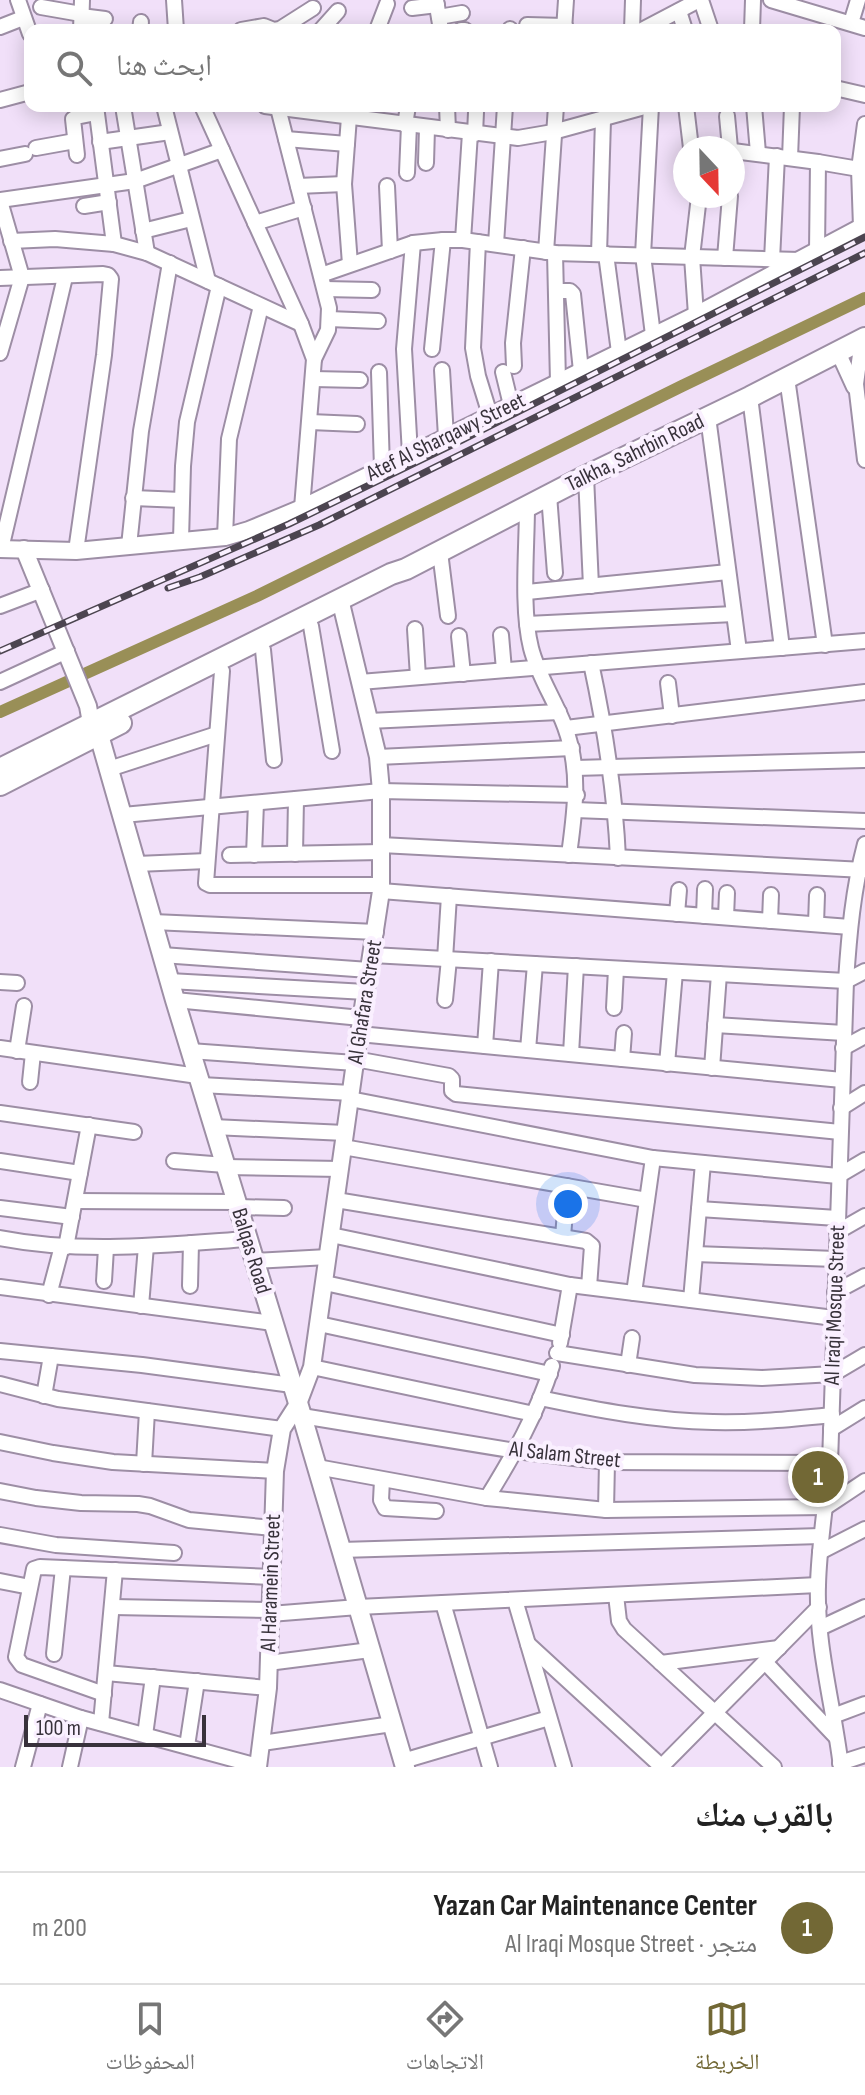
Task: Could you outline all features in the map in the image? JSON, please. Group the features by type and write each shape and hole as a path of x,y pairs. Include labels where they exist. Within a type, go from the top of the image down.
{"main road":[{"name":"Talkha, Sahrbin Road","path":"1,779 99,724 394,580 406,569 527,506 864,339"},
{"name":"Talkha, Sahrbin Road","path":"99,724 222,671 311,626 342,605"},
{"name":"Balqas Road","path":"99,724 169,981 404,1764"}],"street":[{"path":"18,0 30,24"},
{"path":"174,0 176,24"},
{"path":"564,24 566,0"},
{"path":"632,24 633,0"},
{"path":"654,24 699,0 709,24"},
{"path":"752,24 753,0"},
{"path":"771,0 858,26 858,0"},
{"path":"379,24 387,4"},
{"path":"41,7 105,19"},
{"path":"288,24 313,8"},
{"path":"412,8 462,13"},
{"path":"326,24 338,11"},
{"path":"679,11 683,24"},
{"path":"0,27 24,28"},
{"path":"841,89 865,95"},
{"path":"0,100 24,94"},
{"path":"0,159 30,151 76,148 73,119 90,112"},
{"path":"96,112 114,244"},
{"path":"124,112 147,253"},
{"path":"165,112 191,219 214,284 187,422 181,540"},
{"path":"205,112 314,359"},
{"path":"274,112 286,139 323,282 329,319 328,330 314,359 302,508"},
{"path":"330,112 473,134 533,137 630,112"},
{"path":"407,173 408,112"},
{"path":"447,112 448,130"},
{"path":"476,112 471,241 473,348 490,415"},
{"path":"496,244 505,112"},
{"path":"555,112 551,252 556,291 558,382"},
{"path":"650,112 643,255 653,335"},
{"path":"687,112 690,136"},
{"path":"755,112 758,153"},
{"path":"772,260 791,112"},
{"path":"727,116 730,136"},
{"path":"349,117 344,184 350,264"},
{"path":"603,120 602,254 619,352"},
{"path":"863,226 859,169 865,124"},
{"path":"426,163 427,128"},
{"path":"100,142 170,132"},
{"path":"286,139 347,144"},
{"path":"0,353 22,277 7,236 0,201 135,181 222,150"},
{"path":"745,152 859,169"},
{"path":"817,251 818,162"},
{"path":"298,186 344,184"},
{"path":"387,186 390,251"},
{"path":"84,206 109,202"},
{"path":"255,223 304,208"},
{"path":"696,315 692,257 698,208"},
{"path":"725,258 729,208"},
{"path":"143,231 191,219"},
{"name":"Atef Al Sharqawy Street","path":"0,549 76,551 225,537 249,530 302,508 696,315 863,226"},
{"path":"7,236 114,244 147,253 301,324"},
{"path":"432,349 443,240"},
{"path":"323,282 350,264 413,243 443,240 551,252 800,260"},
{"path":"410,454 404,349 413,243"},
{"path":"511,405 508,369 523,248"},
{"path":"129,546 143,417 170,263"},
{"path":"0,278 108,275 111,279 104,355 76,551"},
{"path":"0,549 65,277"},
{"path":"323,282 372,290"},
{"path":"556,291 570,291 573,295 581,371"},
{"path":"225,537 229,439 261,306"},
{"path":"329,319 378,321"},
{"path":"864,339 857,369 857,399 865,460"},
{"path":"838,352 857,399"},
{"path":"442,370 446,437"},
{"path":"379,372 382,468"},
{"path":"787,378 825,645"},
{"path":"313,379 360,380"},
{"path":"750,397 782,648"},
{"path":"708,417 739,651"},
{"path":"310,422 357,424"},
{"path":"586,476 591,586"},
{"path":"549,495 555,573"},
{"path":"133,498 182,500"},
{"path":"527,506 527,624 536,668 566,728 575,768 577,795 569,855"},
{"path":"30,549 42,590 88,696 99,707 99,724"},
{"path":"30,549 70,653"},
{"path":"440,552 448,616"},
{"path":"527,592 728,572"},
{"path":"0,606 42,590"},
{"name":"Al Ghafara Street","path":"300,1410 312,1367 319,1324 381,888 378,757 342,605"},
{"path":"527,624 734,614"},
{"path":"311,626 332,751"},
{"path":"415,629 418,677"},
{"path":"501,635 504,670"},
{"path":"459,636 463,674"},
{"path":"360,682 865,641"},
{"path":"263,650 274,760"},
{"path":"0,682 70,653"},
{"path":"591,663 610,767 618,858"},
{"path":"222,671 205,878 210,885 381,888 850,927"},
{"path":"668,683 672,716"},
{"path":"566,728 865,692"},
{"path":"369,721 559,712"},
{"path":"109,769 217,734"},
{"path":"378,757 572,748"},
{"path":"575,768 865,760"},
{"path":"123,815 381,791 577,795"},
{"path":"295,854 296,799"},
{"path":"254,855 256,803"},
{"path":"575,810 865,821"},
{"name":"Al Iraqi Mosque Street","path":"840,1765 820,1628 818,1585 830,1463 846,981 850,927 865,844"},
{"path":"230,855 381,849 861,870"},
{"path":"137,864 207,861"},
{"path":"704,916 705,889"},
{"path":"677,914 679,890"},
{"path":"726,917 727,893"},
{"path":"770,921 771,895"},
{"path":"816,924 817,895"},
{"path":"445,1000 449,896"},
{"path":"153,922 376,932"},
{"path":"162,955 371,962 447,959 846,981 865,971"},
{"path":"485,1046 491,961"},
{"path":"528,1050 535,964"},
{"path":"571,1054 576,966"},
{"path":"614,1008 616,969"},
{"path":"667,1064 675,972"},
{"path":"712,1068 719,974"},
{"path":"169,981 366,992"},
{"path":"0,982 17,983"},
{"path":"175,1000 485,1046 842,1080"},
{"path":"17,1051 24,1006"},
{"path":"715,1025 844,1033"},
{"path":"622,1059 624,1033"},
{"path":"843,1048 865,1036"},
{"path":"0,1048 199,1081 350,1096 653,1158 838,1176 865,1160"},
{"path":"190,1051 355,1061 449,1076 452,1091 456,1094 840,1132"},
{"path":"30,1082 33,1053"},
{"path":"841,1108 865,1093"},
{"path":"0,1113 134,1132"},
{"path":"49,1295 72,1217 89,1125"},
{"path":"213,1127 344,1140 647,1200"},
{"path":"634,1293 653,1158"},
{"path":"0,1161 80,1173"},
{"path":"174,1161 225,1166 340,1169"},
{"path":"691,1300 703,1163"},
{"path":"563,1237 567,1186"},
{"path":"336,1200 586,1241 592,1246 589,1287"},
{"path":"75,1201 284,1208"},
{"path":"0,1208 72,1217"},
{"path":"699,1209 837,1225 865,1216"},
{"path":"331,1235 570,1285 834,1318"},
{"path":"0,1238 106,1248 247,1239"},
{"path":"190,1286 191,1243"},
{"path":"141,1306 146,1246"},
{"path":"104,1281 106,1248"},
{"path":"695,1254 836,1259"},
{"path":"254,1261 328,1257"},
{"path":"835,1292 865,1276"},
{"path":"325,1283 562,1335"},
{"path":"487,1498 516,1451 550,1374 562,1335 570,1285"},
{"path":"0,1287 273,1323"},
{"path":"319,1324 550,1374"},
{"path":"628,1365 632,1338"},
{"path":"0,1351 142,1365 292,1385"},
{"path":"557,1353 695,1375 762,1378 833,1374 865,1355"},
{"path":"44,1396 51,1356"},
{"path":"312,1367 534,1414"},
{"path":"0,1384 44,1396 282,1429"},
{"path":"540,1398 654,1418 712,1422 831,1422 865,1408"},
{"name":"Al Haramein Street","path":"258,1767 268,1688 275,1471 282,1429 300,1410"},
{"name":"Al Salam Street","path":"300,1410 516,1451 607,1462 830,1463"},
{"path":"144,1464 147,1411"},
{"path":"0,1442 83,1458 275,1471"},
{"path":"606,1510 607,1462"},
{"path":"317,1467 487,1498 606,1510 826,1507 865,1481"},
{"path":"382,1480 381,1500 385,1508 436,1511"},
{"path":"0,1491 81,1503 138,1504 189,1520 273,1528"},
{"path":"820,1552 865,1529"},
{"path":"0,1535 56,1545 174,1553"},
{"path":"341,1550 821,1536"},
{"path":"54,1654 63,1568"},
{"path":"104,1694 22,1665 16,1657 34,1569 272,1577"},
{"path":"101,1723 115,1570"},
{"path":"0,1581 30,1587"},
{"path":"113,1607 270,1612 818,1585"},
{"path":"616,1595 621,1626 774,1767"},
{"path":"515,1600 564,1767"},
{"path":"443,1603 490,1767"},
{"path":"528,1644 662,1767 819,1607"},
{"path":"820,1628 865,1607"},
{"path":"661,1663 779,1648"},
{"path":"268,1663 370,1650"},
{"path":"765,1662 836,1737"},
{"path":"106,1673 268,1688"},
{"path":"145,1735 153,1677"},
{"path":"187,1746 197,1681"},
{"path":"0,1690 81,1718 258,1767"},
{"path":"23,1767 40,1704"},
{"path":"833,1716 865,1704"},
{"path":"70,1767 81,1718"},
{"path":"404,1764 549,1718"},
{"path":"262,1743 392,1724"},
{"path":"840,1765 865,1755"}],"waterway":[{"path":"0,712 257,596 865,298"}],"railway":[{"path":"0,651 289,524 865,237"},
{"path":"168,588 319,525 865,253"}],"place":[{"name":"Yazan Car Maintenance Center","path":"818,1477"}]}
